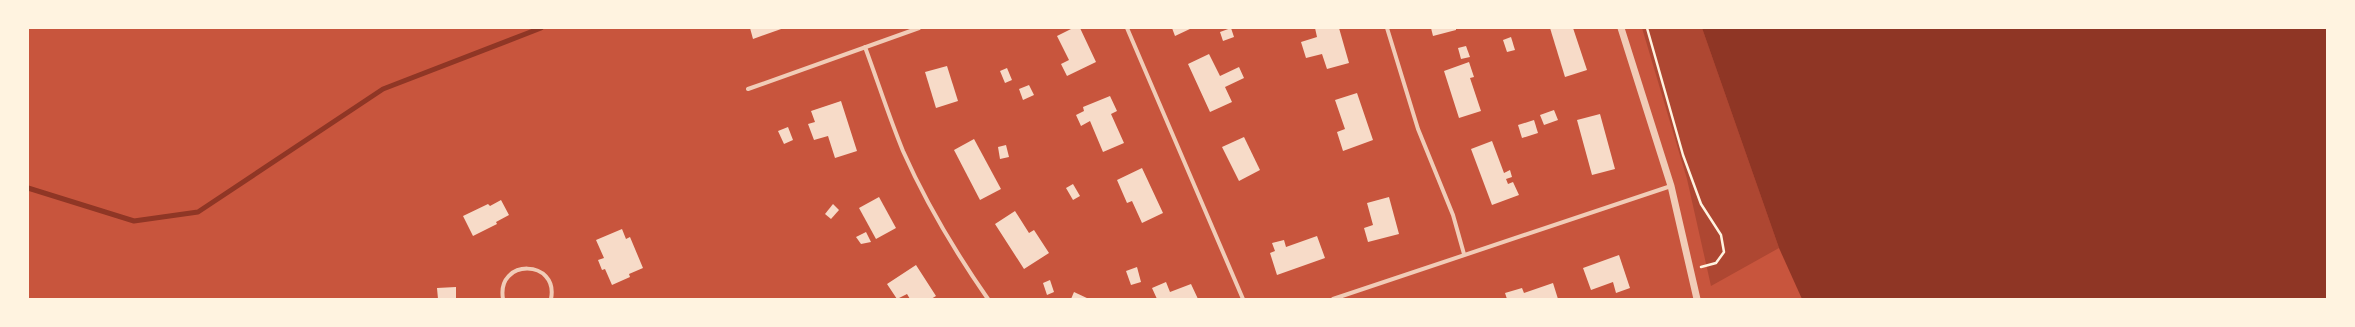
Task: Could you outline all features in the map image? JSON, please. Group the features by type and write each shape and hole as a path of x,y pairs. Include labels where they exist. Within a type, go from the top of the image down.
{"street":[{"path":"748,89 918,28"},
{"path":"1127,28 1243,299"},
{"path":"1387,28 1418,129 1453,215 1464,254"},
{"path":"1621,28 1671,186 1697,299"},
{"path":"865,47 892,124 919,185 956,250 988,299"},
{"path":"1333,299 1671,186"},
{"path":"503,299 502,292 506,279 515,271 527,268 539,271 548,280 552,291 551,299"}],"path":[{"path":"1647,28 1689,172 1700,204 1721,235 1723,246 1724,252 1716,263 1691,270"}],"shaded area":[{"path":"1642,28 1702,28 1779,248 1711,286 1687,179"},
{"path":"1702,28 2327,28 2327,299 1802,299 1779,248"}],"building":[{"path":"750,28 784,28 753,39"},
{"path":"1073,28 1080,28 1096,62 1067,76 1061,64 1069,60 1057,36"},
{"path":"1172,28 1192,28 1175,36"},
{"path":"1231,28 1234,37 1223,41 1220,32"},
{"path":"1315,28 1339,28 1349,63 1327,69 1322,54 1306,58 1301,42 1317,37"},
{"path":"1431,28 1456,28 1456,30 1433,36"},
{"path":"1550,28 1573,28 1587,70 1565,77"},
{"path":"1511,37 1515,50 1507,52 1503,40"},
{"path":"1466,46 1470,57 1461,59 1458,48"},
{"path":"1209,54 1220,76 1239,67 1244,78 1225,87 1232,102 1210,112 1188,64"},
{"path":"1469,62 1474,77 1470,78 1481,111 1459,118 1444,71"},
{"path":"947,66 958,101 936,108 925,72"},
{"path":"1007,68 1012,80 1005,83 1000,71"},
{"path":"1029,85 1034,95 1023,100 1019,89"},
{"path":"1357,93 1373,140 1343,151 1337,132 1345,129 1335,100"},
{"path":"1110,96 1117,111 1111,114 1124,143 1103,152 1090,121 1081,126 1076,115 1084,111 1083,107"},
{"path":"841,101 857,151 835,158 828,136 814,140 808,124 815,122 811,111"},
{"path":"1554,110 1558,120 1544,125 1540,115"},
{"path":"1600,114 1615,169 1592,175 1577,120"},
{"path":"1534,120 1538,133 1522,138 1518,125"},
{"path":"788,127 793,140 784,144 778,131"},
{"path":"1244,137 1260,170 1239,181 1222,147"},
{"path":"974,139 1001,189 980,200 954,150"},
{"path":"1492,141 1504,173 1510,170 1512,177 1506,179 1508,184 1513,182 1519,195 1492,205 1471,149"},
{"path":"1006,145 1009,157 1000,159 998,147"},
{"path":"1142,168 1163,213 1142,223 1132,201 1127,203 1117,180"},
{"path":"1073,184 1080,196 1073,200 1066,188"},
{"path":"879,197 896,228 876,239 859,208"},
{"path":"1389,197 1399,234 1368,242 1364,228 1373,225 1367,203"},
{"path":"501,200 509,215 496,222 497,224 473,236 463,216 488,204 490,206"},
{"path":"833,204 839,210 831,219 825,214"},
{"path":"1015,211 1029,233 1034,230 1049,253 1024,269 995,224"},
{"path":"622,229 626,239 630,237 643,268 629,274 630,277 612,285 605,269 602,270 598,260 604,258 596,240"},
{"path":"866,232 871,242 861,244 856,237"},
{"path":"1317,236 1325,258 1277,275 1270,253 1275,251 1272,243 1284,240 1286,247"},
{"path":"1619,255 1630,288 1616,293 1613,282 1591,290 1583,268"},
{"path":"916,265 936,296 931,299 910,299 907,294 897,299 887,284"},
{"path":"1137,267 1141,282 1131,285 1126,271"},
{"path":"1050,280 1054,292 1047,295 1043,283"},
{"path":"1166,282 1170,292 1191,284 1198,299 1157,299 1152,288"},
{"path":"1553,283 1558,299 1507,299 1505,293 1522,288 1524,293"},
{"path":"456,287 456,299 438,299 437,288"},
{"path":"1074,292 1089,299 1071,299"}],"waterway":[{"path":"28,188 134,221 198,212 383,89 541,28"}]}
